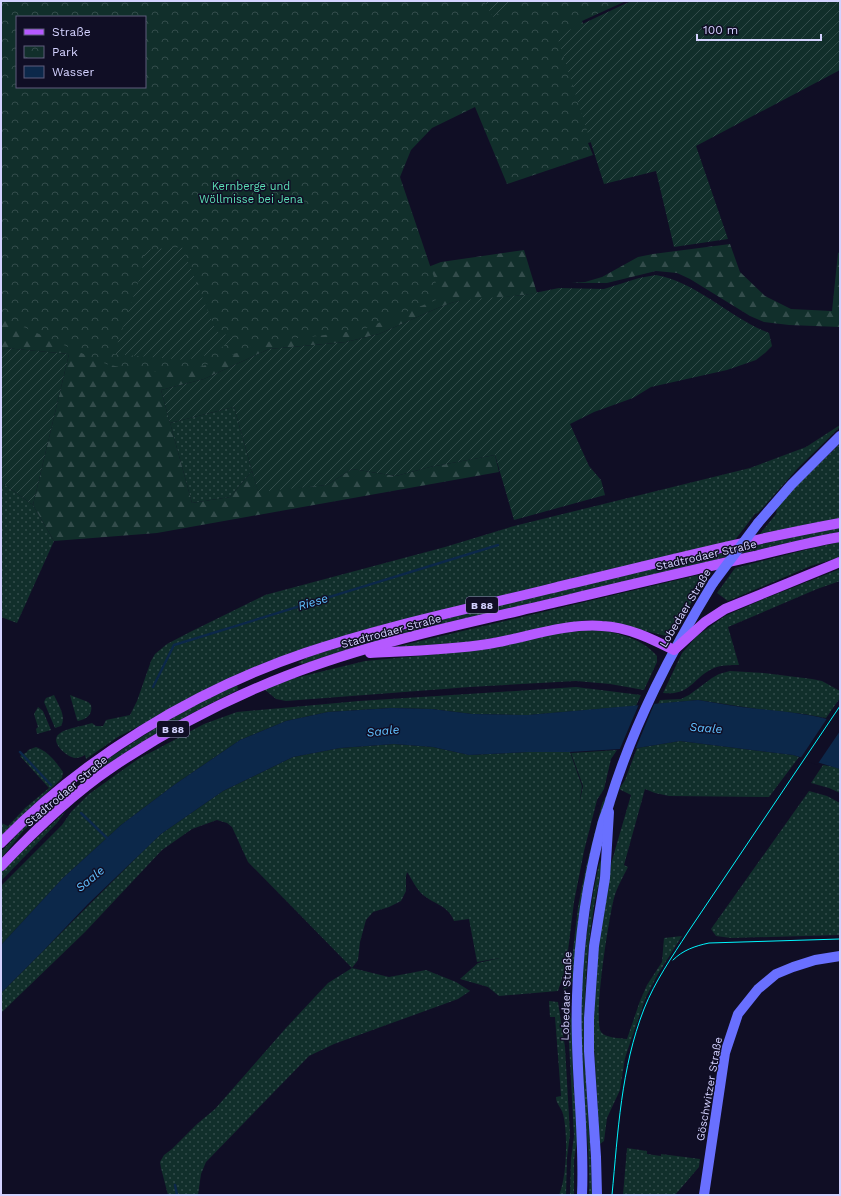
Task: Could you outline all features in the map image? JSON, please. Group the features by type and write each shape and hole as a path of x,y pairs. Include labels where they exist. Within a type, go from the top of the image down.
{"main road":[{"name":"Lobedaer Straße","path":"582,1195 582,1137 576,1048 577,996 580,950 586,902 592,866 602,823 638,725 659,679 713,583 758,523 791,485 840,436"},
{"name":"Stadtrodaer Straße","path":"1,843 46,800 76,776 140,732 200,697 282,661 363,635 705,551 840,523"},
{"name":"Stadtrodaer Straße","path":"1,866 42,825 82,790 109,769 159,737 198,715 288,675 401,640 693,570 840,537"},
{"path":"352,654 460,648 489,644 578,626 603,626 643,636 674,650 705,622 725,609 840,562"},
{"name":"Lobedaer Straße","path":"597,1195 596,1157 591,1092 589,1018 594,946 605,878 610,802"},
{"name":"Göschwitzer Straße","path":"704,1195 725,1053 730,1034 738,1014 758,989 776,974 815,960 840,956"}],"green space":[{"name":"Kernberge und Wöllmisse bei Jena","path":"1,1 626,1 582,21 620,133 588,143 593,155 507,184 475,107 432,128 411,150 400,177 441,298 361,330 276,340 257,344 223,359 194,369 162,372 133,370 106,364 1,317"},
{"path":"484,1 515,1 493,17"},
{"path":"631,1 840,1 840,70 696,146 728,239 674,247 656,171 604,184 557,36"},
{"path":"730,244 740,272 765,296 791,309 832,311 838,253 840,252 840,327 789,325 764,322 750,316 690,279 677,273 656,271 607,283 571,283 585,282 602,277 638,257"},
{"path":"182,247 216,331 235,338 212,354 186,360 114,354 142,271 145,250"},
{"path":"524,250 537,293 454,302 379,334 346,342 269,349 204,379 161,390 192,503 230,497 252,471 258,491 327,485 352,469 396,476 430,467 495,455 499,472 157,533 54,541 33,505 69,354 5,348 1,354 1,312 379,286 441,262"},
{"path":"656,275 685,284 740,318 769,333 772,346 756,360 727,370 651,387 633,398 594,412 570,424 589,466 601,480 605,495 514,520 495,455 430,467 396,476 352,469 327,485 258,492 234,407 170,423 161,390 204,379 269,349 346,342 379,334 454,302 524,295 559,288 604,289 639,278"},
{"path":"5,348 69,354 33,505 1,482 1,354"},
{"path":"234,407 252,471 230,497 192,503 170,423"},
{"path":"840,425 840,427 798,468 758,513 755,514 735,540 646,561 235,676 197,694 118,737 86,759 85,755 75,758 68,755 60,749 56,741 56,737 66,730 92,723 96,726 103,726 106,720 130,715 155,654 167,644 265,595 445,547 514,526 750,468 806,447"},
{"path":"840,444 840,518 759,535 776,514 777,508 798,484"},
{"path":"1,482 33,505 54,541 17,623 1,617"},
{"path":"840,527 840,532 778,545 449,623 333,654 303,664 298,663 308,657 343,646 460,615 706,556"},
{"path":"840,542 840,557 811,566 728,601 717,593 735,568"},
{"path":"840,569 840,581 817,589 728,627 739,665 714,668 680,692 663,693 682,653 697,636 725,616"},
{"path":"711,572 670,637 609,622 586,620 470,642 391,648"},
{"path":"597,629 622,635 637,641 657,656 657,662 644,690 610,684 576,681 470,687 286,701 276,699 264,689 295,678 365,661 440,654 555,634"},
{"path":"730,671 764,673 822,681 840,691 840,698 826,718 698,700 658,704 660,700 681,699 719,674"},
{"path":"237,685 238,690 201,708 166,728 97,771 95,768 164,723"},
{"path":"576,687 641,695 636,706 528,715 472,714 432,709 391,708 328,712 286,721 240,740 174,785 121,825 63,878 1,945 1,886 62,825 71,812 89,794 138,759 204,724 237,712 359,701"},
{"path":"54,695 61,710 63,719 61,726 55,728 44,702 46,698"},
{"path":"70,695 88,702 91,705 89,716 78,721 77,720"},
{"path":"38,707 43,711 51,730 37,734 36,729 38,727 34,714"},
{"path":"680,741 799,757 769,797 669,796 645,789 624,865 628,867 615,894 609,925 600,988 599,1023 603,1034 627,1039 647,985 662,962 664,938 682,936 658,974 646,997 625,1058 620,1090 607,1118 604,1141 600,1144 593,1031 593,995 604,904 611,864 631,795 619,789 625,780 637,748"},
{"path":"394,744 433,747 469,755 528,752 570,752 582,786 579,805 583,786 571,753 617,750 611,759 604,789 597,800 584,851 574,902 566,967 558,991 499,996 488,987 460,979 478,963 500,958 477,962 469,919 454,921 449,912 421,893 407,872 406,891 401,901 373,912 366,920 360,942 358,960 352,968 248,862 232,827 227,823 217,820 192,829 162,850 85,932 1,1013 1,993 161,834 223,791 293,757 340,748"},
{"path":"36,747 45,751 54,761 63,772 62,778 1,837 1,823 8,826 25,808 49,788 20,756 28,750"},
{"path":"823,765 840,769 840,793 811,783"},
{"path":"66,791 67,792 24,830 1,858 1,852 28,823"},
{"path":"809,791 827,796 840,803 840,935 731,938 716,936 711,929"},
{"path":"606,796 573,981 569,987 563,990 571,968 578,907 586,867 602,804"},
{"path":"66,811 57,823 1,881 1,872 4,868"},
{"path":"601,860 600,877 589,941 584,1023 592,1195 589,1195 589,1160 582,1074 581,1007 584,959 590,911"},
{"path":"352,968 389,977 426,970 456,982 470,991 458,999 334,1044 309,1056 206,1162 201,1174 198,1195 168,1195 160,1162 164,1155 215,1109 285,1029 328,983"},
{"path":"549,1001 558,1002 565,1047 570,1134 567,1158 566,1195 559,1195 564,1177 566,1132 563,1114 556,1099 556,1097 561,1096 555,1017 550,1017"},
{"path":"562,1003 570,1009 572,1020 573,1081 578,1135 574,1160 574,1195 570,1195 571,1159 574,1136 569,1043"},
{"path":"627,1148 647,1151 647,1154 661,1156 661,1154 700,1159 699,1167 675,1195 623,1195"}],"water":[{"name":"Saale","path":"698,700 820,717 840,723 840,769 793,755 680,741 637,748 570,752 528,752 469,755 433,747 394,744 340,748 293,757 223,791 161,834 88,904 1,993 1,945 63,878 121,825 174,785 240,740 286,721 328,712 391,708 432,709 472,714 528,715"}],"pier":[{"path":"655,702 635,750 619,751 639,704"},
{"path":"828,717 840,721 840,731 817,765 800,759"}],"waterway":[{"name":"Riese","path":"153,687 174,645 498,545"},
{"path":"20,752 51,785"},
{"path":"81,813 108,839"},
{"path":"175,1185 177,1195"}],"tram line":[{"path":"612,1195 625,1077 636,1031 648,999 664,969 688,932 840,706"},
{"path":"673,960 690,949 709,943 840,939"}]}
